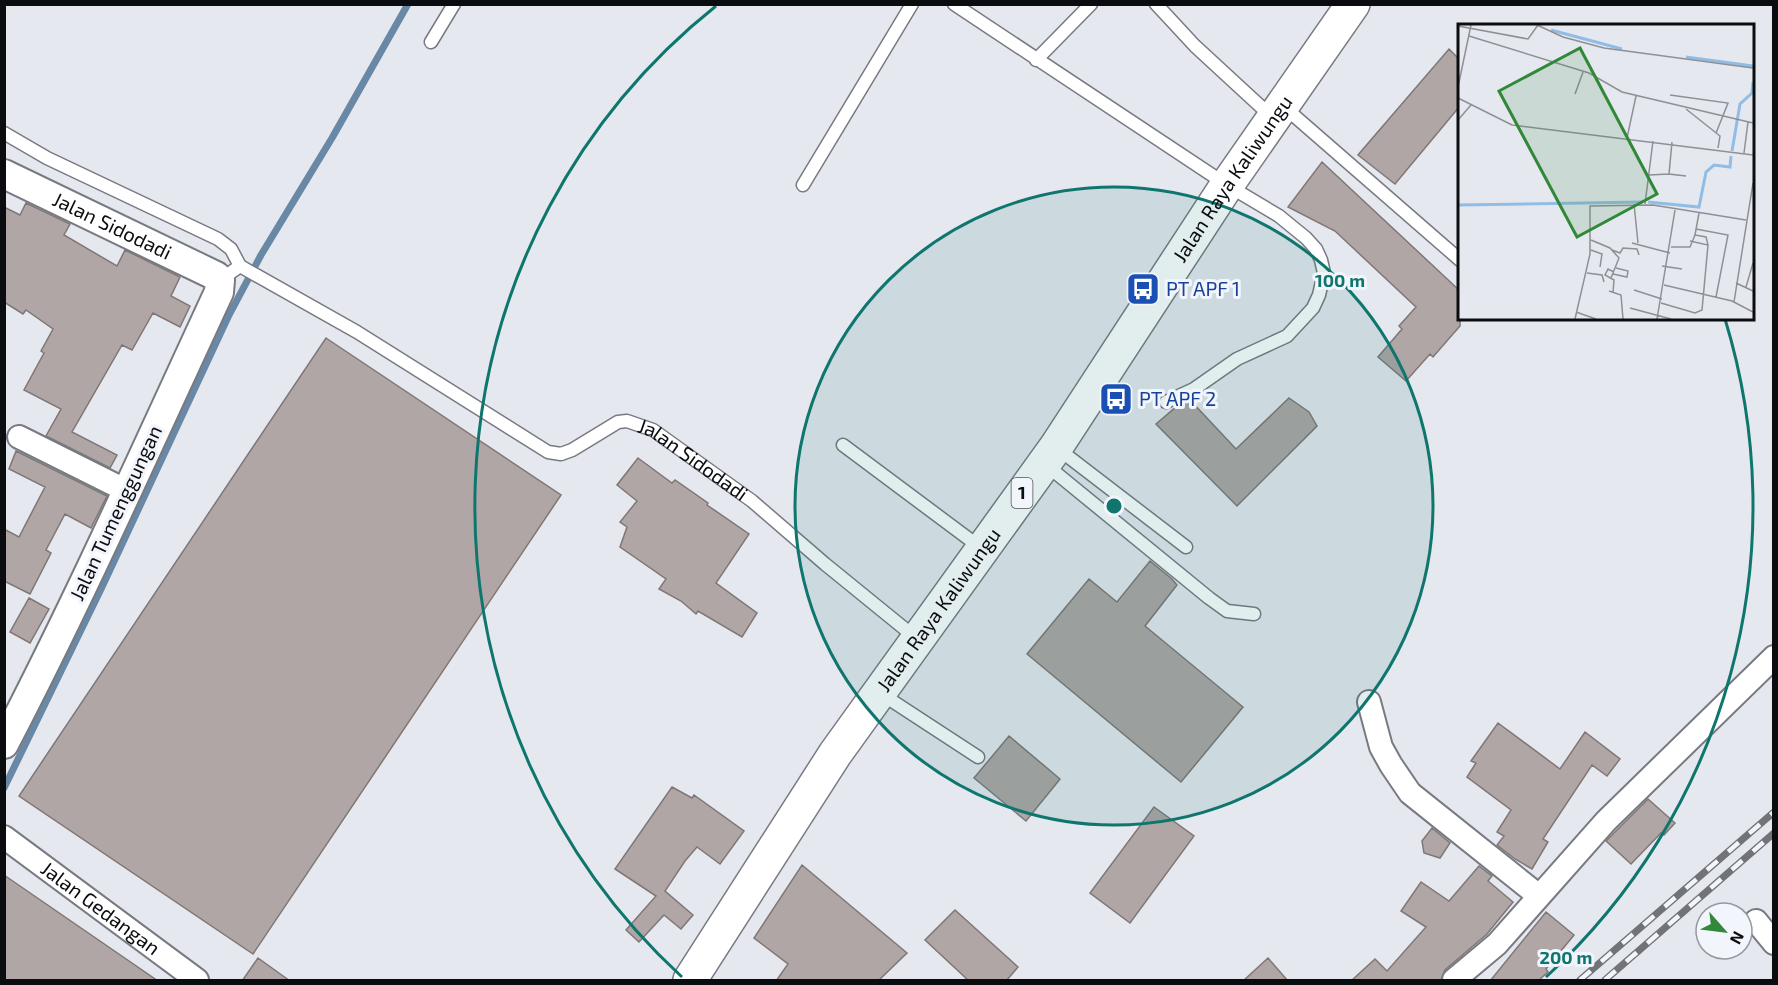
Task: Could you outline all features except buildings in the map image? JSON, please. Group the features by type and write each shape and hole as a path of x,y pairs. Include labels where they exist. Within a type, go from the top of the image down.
{"main road":[{"name":"Jalan Raya Kaliwungu","path":"690,981 836,754 1050,455 1227,185 1353,4"}],"street":[{"name":"Jalan Sidodadi","path":"4,174 235,272"},
{"name":"Jalan Tumenggungan","path":"4,744 13,705 48,661 219,292 235,272"},
{"path":"19,437 128,491"},
{"path":"1454,981 1497,944 1606,820 1773,657"},
{"path":"1369,702 1382,747 1410,793 1539,896"},
{"name":"Jalan Gedangan","path":"4,837 198,981"},
{"path":"1756,921 1773,943"}],"lane":[{"path":"431,42 454,4"},
{"path":"803,185 912,4"},
{"path":"954,4 969,8 1036,60 1227,185 1279,216 1316,249 1324,273 1320,295 1312,308 1287,336 1237,359 1194,389 1166,402"},
{"path":"1036,60 1091,4"},
{"path":"1156,4 1195,46 1458,258"},
{"path":"4,133 47,158 218,239 231,249 235,272"},
{"name":"Jalan Sidodadi","path":"235,272 258,276 357,332 548,452 561,454 572,450 618,422 627,421 653,430 752,501 825,564 917,638"},
{"path":"843,445 982,549"},
{"path":"1050,455 1186,547"},
{"path":"1050,455 1209,598 1227,611 1254,614"},
{"path":"879,693 978,757"}],"waterway":[{"path":"4,788 102,587 229,315 261,255 332,138 408,4"}],"railway":[{"path":"1580,980 1774,812"},
{"path":"1605,980 1774,833"}],"place":[{"name":"PT APF 1","path":"1143,289"},
{"name":"PT APF 2","path":"1116,399"}]}
